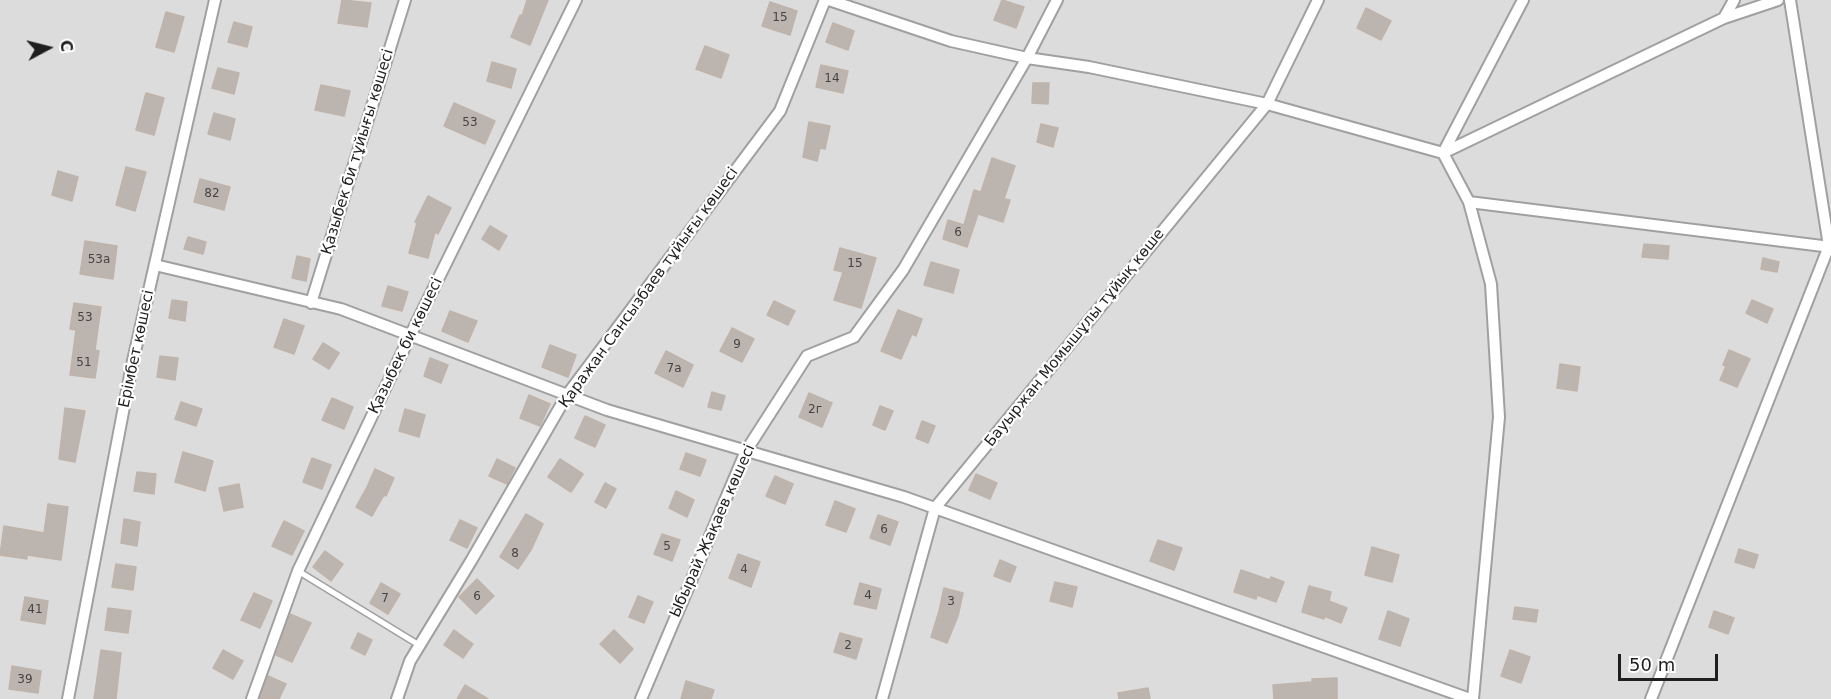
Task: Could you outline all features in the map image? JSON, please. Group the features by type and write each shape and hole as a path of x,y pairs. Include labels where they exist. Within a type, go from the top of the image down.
{"street":[{"name":"Ерімбет көшесі","path":"68,699 132,365 215,0"},
{"name":"Қазыбек би тұйығы көшесі","path":"311,303 405,0"},
{"name":"Қазыбек би көшесі","path":"252,699 298,571 411,334 576,0"},
{"path":"827,0 951,41 1027,58 1089,67 1267,104 1443,153 1724,18 1778,0"},
{"name":"Қаражан Сансызбаев тұйығы көшесі","path":"397,699 410,661 567,395 780,111 827,0"},
{"name":"Ыбырай Жақаев көшесі","path":"641,699 746,451 807,356 854,337 903,270 1027,58 1057,0"},
{"name":"Бауыржан Момышұлы тұйық көше","path":"882,699 935,508 1267,104 1318,0"},
{"path":"1443,153 1523,0"},
{"path":"1724,18 1734,0"},
{"path":"1652,699 1830,247 1790,0"},
{"path":"155,265 340,309 607,410 935,508 1471,699 1499,417 1491,284 1469,202 1443,153"},
{"path":"1469,202 1830,247"}],"lane":[{"path":"298,571 420,646"}],"shaded area":[{"path":"0,0 1831,0 1831,699 0,699"}],"building":[{"path":"342,0 371,3 367,27 338,23"},
{"path":"527,0 548,0 530,45 511,37"},
{"path":"1002,0 1024,7 1016,28 994,20"},
{"path":"770,2 797,11 790,35 762,26"},
{"path":"1366,8 1391,21 1381,40 1357,28"},
{"path":"166,12 184,17 174,52 156,47"},
{"path":"234,22 252,27 247,47 228,42"},
{"path":"833,23 854,31 848,50 826,42"},
{"path":"705,46 729,55 721,78 696,69"},
{"path":"492,62 516,69 511,88 487,81"},
{"path":"821,65 848,71 843,93 816,87"},
{"path":"218,68 239,73 234,94 212,88"},
{"path":"1033,83 1049,83 1048,104 1032,103"},
{"path":"321,85 350,91 344,116 315,110"},
{"path":"146,93 164,98 154,135 136,130"},
{"path":"454,103 495,121 485,144 444,126"},
{"path":"214,113 235,119 230,140 208,134"},
{"path":"809,122 830,126 825,149 820,148 817,161 803,157"},
{"path":"1041,124 1058,128 1053,147 1037,142"},
{"path":"992,158 1015,166 1004,199 1010,200 1003,222 978,214 967,247 943,239 948,220 964,225 974,190 981,192"},
{"path":"126,167 146,172 135,211 116,205"},
{"path":"58,171 78,177 72,201 52,195"},
{"path":"200,179 230,187 224,210 194,202"},
{"path":"428,196 451,208 438,234 435,232 428,258 409,253 417,223 415,222"},
{"path":"490,226 507,236 499,250 482,239"},
{"path":"188,237 206,242 203,254 184,249"},
{"path":"85,241 117,246 113,279 80,274"},
{"path":"1644,244 1669,246 1668,259 1642,257"},
{"path":"840,248 876,258 861,308 834,300 843,272 834,270"},
{"path":"297,256 310,259 306,281 292,278"},
{"path":"1763,258 1779,262 1777,272 1761,269"},
{"path":"931,262 959,270 953,293 924,285"},
{"path":"388,286 408,292 402,311 382,306"},
{"path":"172,300 187,302 185,321 169,318"},
{"path":"1752,300 1773,309 1767,323 1746,313"},
{"path":"774,301 795,311 788,325 767,315"},
{"path":"74,303 101,307 95,350 99,351 95,378 70,375 76,330 70,329"},
{"path":"898,310 922,319 916,336 912,334 901,359 881,351"},
{"path":"450,311 477,321 468,342 442,331"},
{"path":"284,319 304,326 294,354 274,347"},
{"path":"732,328 754,339 742,362 720,351"},
{"path":"323,343 339,353 329,369 313,359"},
{"path":"550,345 576,355 568,377 542,367"},
{"path":"1729,350 1750,359 1737,387 1720,380"},
{"path":"666,351 693,365 683,387 655,373"},
{"path":"160,356 178,358 175,380 157,377"},
{"path":"430,358 448,365 441,383 424,376"},
{"path":"1560,364 1580,367 1577,391 1557,388"},
{"path":"712,392 725,396 721,410 708,407"},
{"path":"809,393 832,403 822,427 799,417"},
{"path":"529,395 550,404 540,426 520,418"},
{"path":"332,398 353,407 344,429 322,420"},
{"path":"181,402 202,409 196,426 175,419"},
{"path":"880,406 893,411 885,430 873,425"},
{"path":"65,408 85,411 75,462 59,459"},
{"path":"405,409 425,415 419,437 399,431"},
{"path":"585,416 605,425 595,447 575,438"},
{"path":"922,421 935,426 928,443 916,438"},
{"path":"183,452 213,461 205,491 175,482"},
{"path":"686,453 706,460 700,476 680,469"},
{"path":"312,458 331,465 322,489 303,482"},
{"path":"497,459 515,468 507,484 489,476"},
{"path":"560,459 583,474 571,492 548,477"},
{"path":"375,469 394,478 386,496 384,495 372,516 356,507"},
{"path":"137,472 156,474 154,494 134,491"},
{"path":"976,474 997,483 990,499 969,490"},
{"path":"775,476 793,484 785,504 766,496"},
{"path":"605,483 616,489 606,508 595,502"},
{"path":"239,484 243,507 224,511 219,488"},
{"path":"676,491 694,500 687,517 669,508"},
{"path":"835,501 855,509 846,532 826,525"},
{"path":"48,504 68,507 61,560 27,555 27,559 0,555 4,526 44,533"},
{"path":"526,514 543,524 531,550 518,569 500,557"},
{"path":"878,515 898,522 890,545 870,538"},
{"path":"124,519 140,522 137,546 121,543"},
{"path":"460,520 477,528 467,548 450,540"},
{"path":"284,521 304,531 292,555 272,546"},
{"path":"662,534 680,540 672,561 654,554"},
{"path":"1158,540 1182,548 1174,570 1150,561"},
{"path":"1372,547 1399,555 1392,582 1365,575"},
{"path":"1739,549 1758,555 1754,568 1735,562"},
{"path":"325,551 343,564 331,581 313,567"},
{"path":"738,554 760,562 751,587 729,578"},
{"path":"1000,560 1016,567 1010,582 994,576"},
{"path":"116,564 136,567 133,590 112,587"},
{"path":"1241,570 1270,580 1271,577 1284,582 1276,602 1257,595 1256,599 1234,592"},
{"path":"477,579 494,596 476,614 459,597"},
{"path":"1055,582 1077,587 1072,607 1050,601"},
{"path":"381,583 400,594 388,614 370,603"},
{"path":"860,583 881,589 876,609 854,604"},
{"path":"1309,586 1331,592 1329,601 1347,608 1341,623 1324,616 1324,619 1302,612"},
{"path":"944,588 963,593 958,616 947,643 931,637"},
{"path":"254,593 272,601 260,628 241,620"},
{"path":"638,596 653,602 644,623 629,617"},
{"path":"25,597 48,601 45,624 21,620"},
{"path":"1515,607 1538,610 1536,622 1513,619"},
{"path":"108,608 131,611 128,633 105,630"},
{"path":"1388,611 1409,619 1400,646 1379,639"},
{"path":"1714,611 1734,618 1728,634 1709,627"},
{"path":"290,614 311,623 292,662 276,655"},
{"path":"454,630 473,644 463,658 444,645"},
{"path":"614,630 633,649 620,663 600,644"},
{"path":"358,633 372,640 365,655 351,648"},
{"path":"840,633 862,639 856,659 834,652"},
{"path":"101,650 121,653 116,699 94,699"},
{"path":"223,650 243,661 233,679 213,668"},
{"path":"1510,650 1530,657 1521,683 1501,676"},
{"path":"12,666 41,671 38,693 9,689"},
{"path":"268,676 286,684 279,699 260,699"},
{"path":"1337,678 1337,699 1274,699 1273,685"},
{"path":"686,681 714,690 711,699 681,699"},
{"path":"465,685 488,699 457,699"},
{"path":"1148,688 1150,699 1119,699 1118,693"}]}
